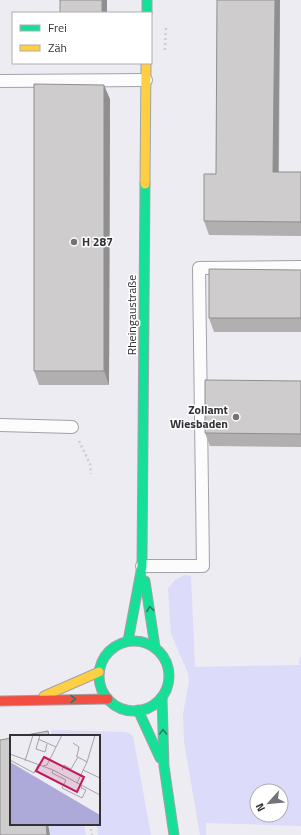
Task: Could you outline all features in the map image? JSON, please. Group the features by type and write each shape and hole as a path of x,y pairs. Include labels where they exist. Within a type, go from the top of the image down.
{"street":[{"path":"147,0 147,12"},
{"name":"Rheingaustraße","path":"146,64 142,566 155,647 164,658 168,668 169,678 167,689 162,697 164,766 174,835"},
{"name":"Rheingaustraße","path":"128,641 142,566"},
{"path":"155,647 137,640 128,641 116,646 107,653 101,663 99,672 101,685 108,699 121,708 138,710 153,706 162,697"},
{"path":"37,699 99,672"},
{"path":"0,701 37,699 108,699"},
{"name":"Rheingaustraße","path":"138,710 164,766"}],"lane":[{"path":"0,81 146,80"},
{"path":"142,566 203,566 199,268 301,267"},
{"path":"0,425 72,427"}],"path":[{"path":"72,427 90,464 91,474"},
{"path":"90,825 92,835"}],"shaded area":[{"path":"184,575 191,576 195,667 299,665 301,657 301,826 206,823 206,835 200,835 184,742 183,714 189,682 188,673 171,634 168,588 175,580"},
{"path":"51,730 126,732 133,736 151,835 98,835 97,825 100,825 100,735 52,735"},
{"path":"48,825 84,825 86,835 50,835"}],"building":[{"path":"60,0 102,0 102,12 60,12"},
{"path":"217,0 275,0 273,172 301,172 301,222 204,221 204,174 216,174"},
{"name":"H 287","path":"34,84 104,85 104,371 34,371"},
{"path":"209,269 301,270 301,318 209,318"},
{"path":"205,380 301,381 301,434 205,433"},
{"path":"48,731 49,735 26,735"},
{"path":"10,738 10,825 46,825 47,835 0,835 0,740"}],"traffic: fast":[{"path":"147,0 147,12"},
{"path":"128,641 142,566 145,184"},
{"path":"145,581 155,647"},
{"path":"134,641 147,644 159,651 166,663 169,676 166,689 159,701 147,708 134,711 121,708 109,701 102,689 99,676 102,663 109,651 121,644 134,641"},
{"path":"162,697 164,766 174,835"},
{"path":"138,710 160,758"}],"traffic: slow":[{"path":"145,184 146,64"},
{"path":"44,696 99,672"}],"traffic: jam":[{"path":"0,701 108,699"}],"place":[{"name":"H 287","path":"74,242"},
{"name":"Zollamt Wiesbaden","path":"236,417"}]}
